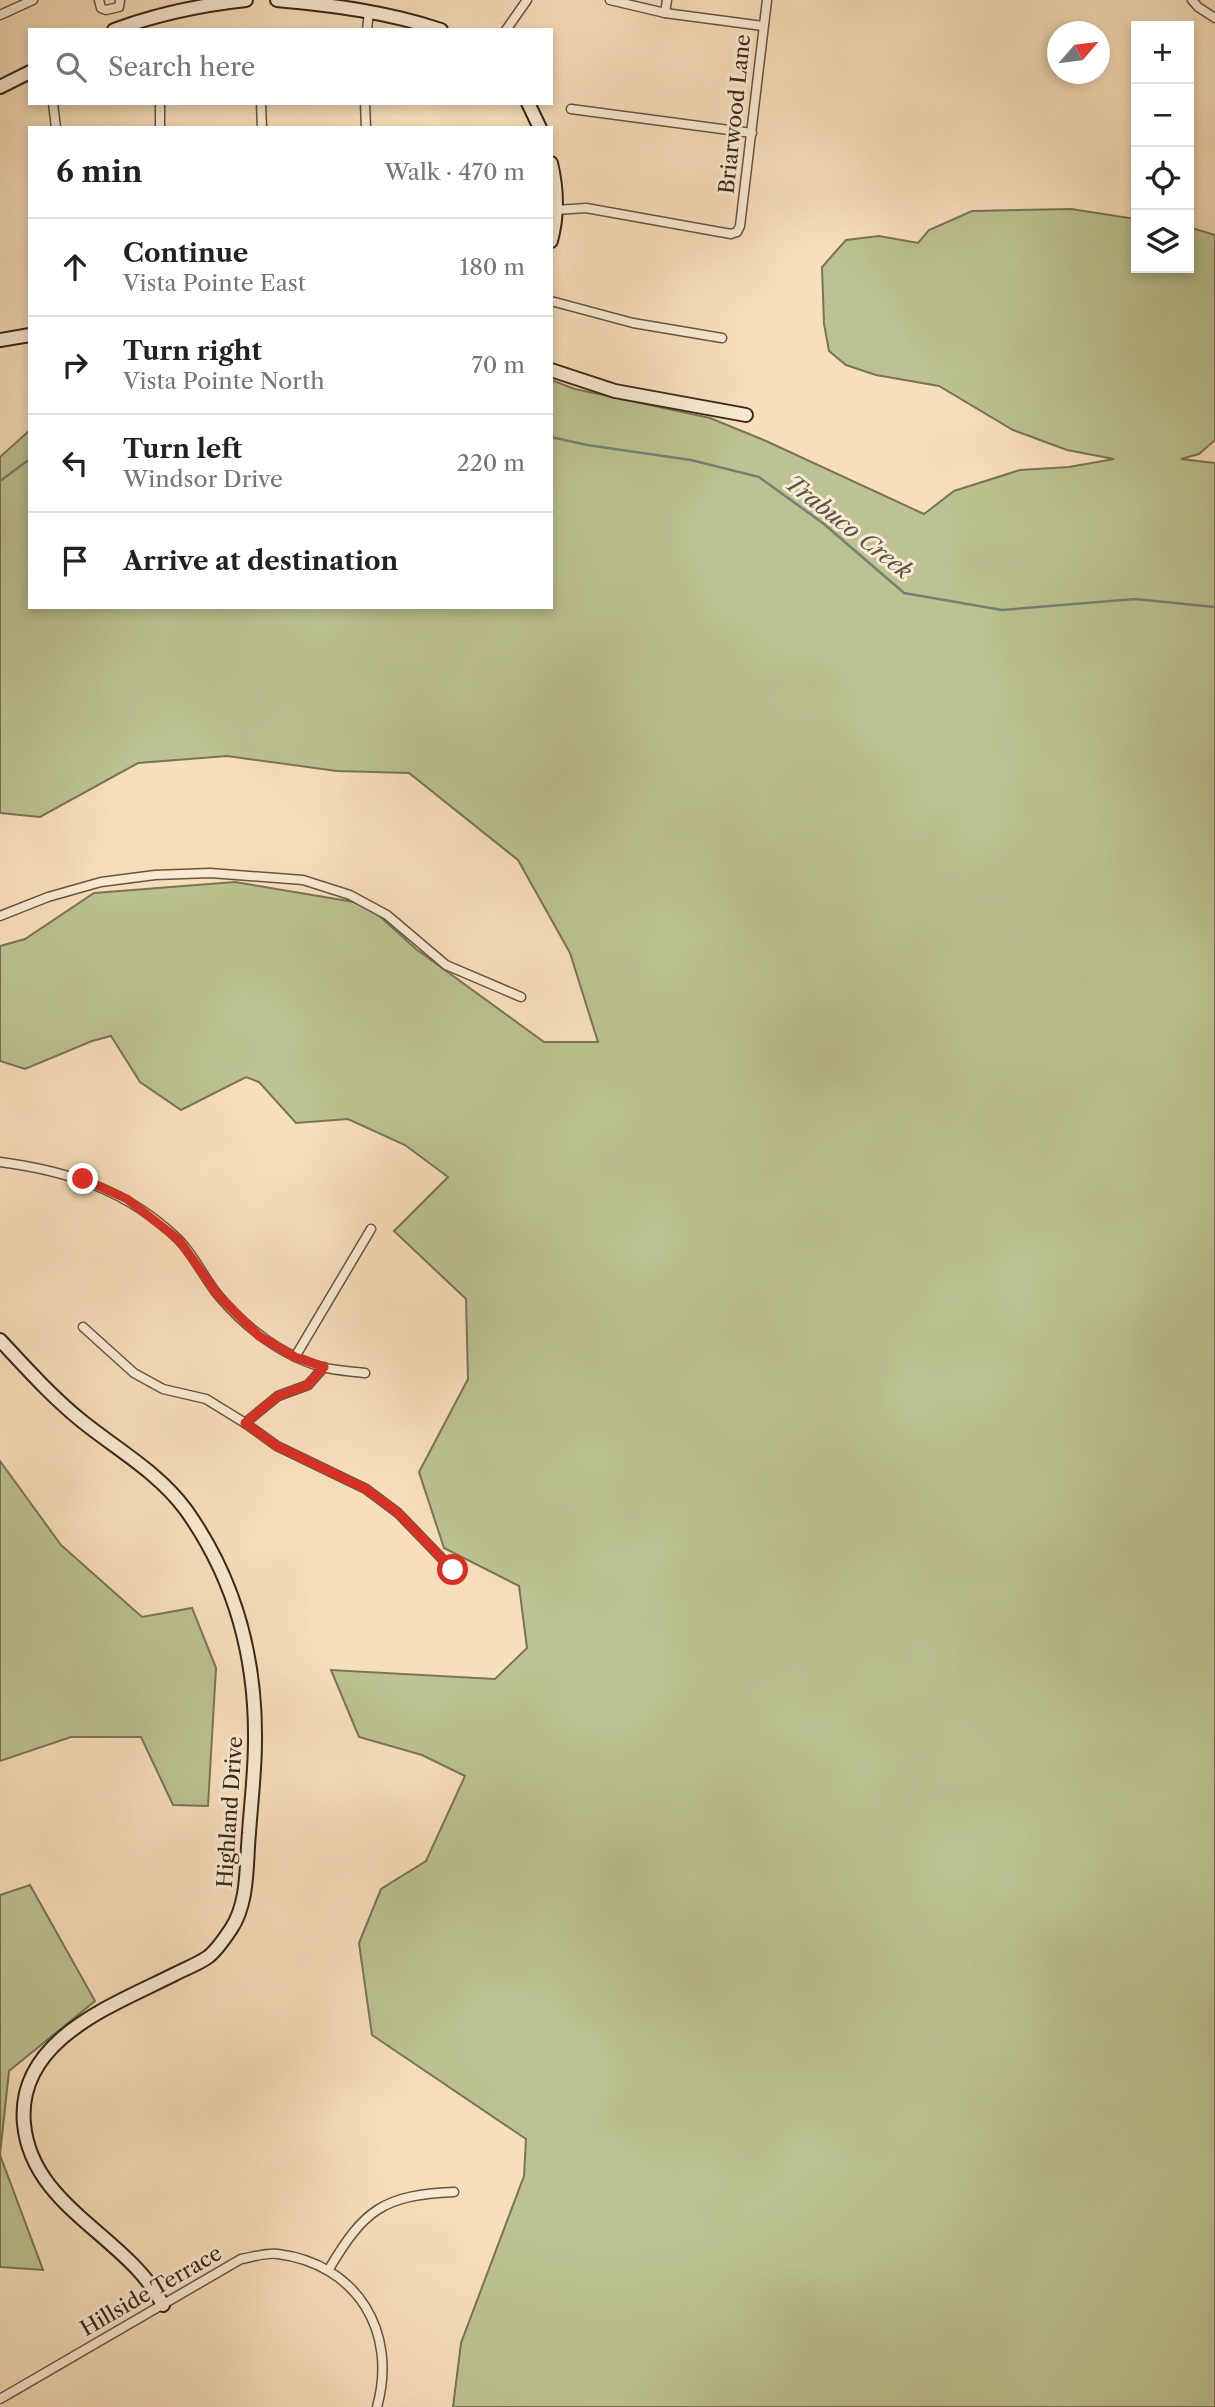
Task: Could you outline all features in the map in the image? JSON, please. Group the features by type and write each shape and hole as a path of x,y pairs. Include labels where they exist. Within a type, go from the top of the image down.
{"street":[{"path":"0,15 33,0"},
{"path":"99,0 102,8 106,10 119,7 120,0"},
{"path":"120,28 208,1 246,0"},
{"path":"276,0 369,11 435,28"},
{"path":"507,28 527,0"},
{"path":"610,0 666,13 763,26"},
{"path":"666,13 667,0"},
{"name":"Briarwood Lane","path":"556,210 586,208 732,234 737,232 740,226 767,0"},
{"path":"1192,0 1215,18"},
{"path":"367,28 369,11"},
{"path":"0,87 28,73"},
{"path":"159,105 160,126"},
{"path":"261,105 262,126"},
{"path":"365,105 366,126"},
{"path":"529,105 539,126"},
{"path":"56,106 56,126"},
{"path":"571,109 752,133"},
{"path":"553,172 556,210 553,229"},
{"path":"553,302 634,323 722,338"},
{"path":"0,340 28,335"},
{"path":"553,371 615,391 746,415"},
{"path":"0,916 48,897 102,883 155,875 210,873 303,880 351,895 387,915 446,965 521,998"},
{"path":"0,1162 32,1166 83,1179 127,1199 179,1240 218,1295 259,1336 295,1357 324,1367 365,1373"},
{"path":"295,1357 371,1229"},
{"path":"83,1327 134,1373 163,1390 206,1399 277,1446 366,1489 398,1513 453,1570"},
{"name":"Highland Drive","path":"0,1340 52,1395 127,1453 185,1508 220,1567 248,1650 253,1682 255,1744 244,1899 233,1927 208,1957 93,2016 58,2040 42,2059 27,2092 24,2109 23,2122 28,2147 37,2171 57,2195 144,2276 163,2305"},
{"path":"245,1423 278,1396 308,1385 324,1367"},
{"path":"377,2407 383,2387 374,2320 355,2291 329,2269 351,2233 375,2211 397,2199 454,2192"},
{"name":"Hillside Terrace","path":"0,2399 241,2259 276,2253 329,2269"}],"green space":[{"path":"1071,209 1131,218 1131,273 1194,273 1194,229 1215,235 1215,440 1199,454 1181,459 1215,463 1215,2407 453,2407 461,2343 524,2176 526,2139 372,2035 359,1943 381,1889 426,1861 465,1776 422,1755 359,1737 331,1670 495,1679 527,1648 519,1586 444,1548 419,1472 468,1379 466,1299 394,1231 448,1177 405,1145 348,1119 296,1123 259,1082 246,1077 181,1110 140,1082 111,1036 92,1041 25,1069 0,1061 0,946 25,939 94,893 235,882 366,904 416,949 544,1042 598,1042 570,953 518,860 409,773 337,771 227,756 138,763 40,817 0,813 0,457 28,432 28,609 553,609 553,381 575,389 710,418 924,514 954,491 1020,470 1069,467 1114,459 1067,450 1013,430 939,386 876,375 846,365 829,351 824,324 822,267 846,240 879,236 918,243 929,230 972,211"},
{"path":"0,1461 61,1545 142,1617 192,1608 216,1668 208,1806 173,1805 141,1737 71,1737 0,1761"},
{"path":"30,1885 95,2001 9,2071 0,2155 0,1895"},
{"path":"0,2155 43,2270 0,2267"}],"waterway":[{"name":"Trabuco Creek","path":"553,437 691,460 759,477 824,524 904,593 1002,610 1135,599 1215,607"},
{"name":"Trabuco Creek","path":"0,481 28,460"}],"route":[{"path":"83,1179 127,1199 179,1240 218,1295 259,1336 295,1357 324,1367 308,1385 278,1396 245,1423 277,1446 366,1489 398,1513 453,1570"}]}
